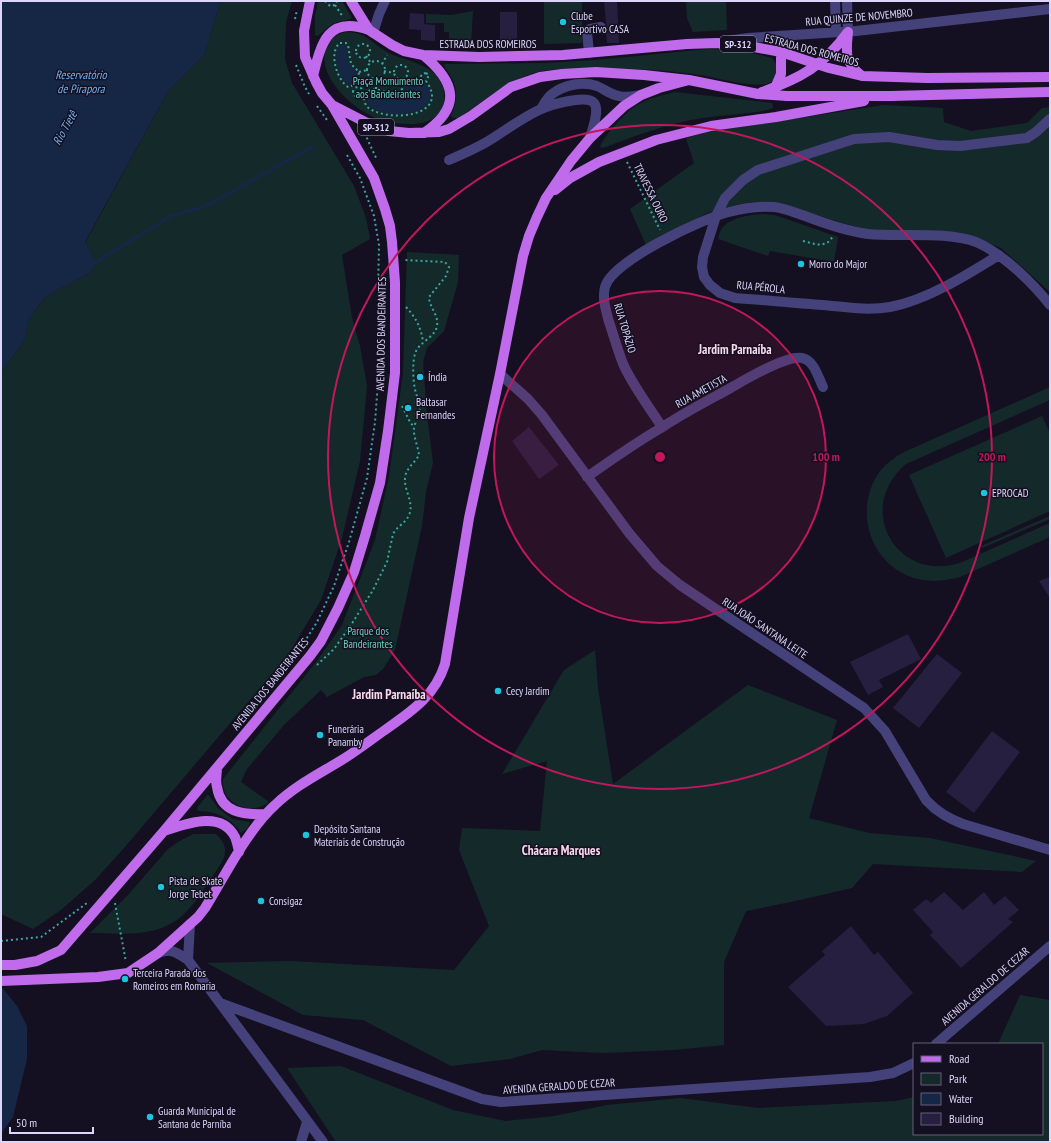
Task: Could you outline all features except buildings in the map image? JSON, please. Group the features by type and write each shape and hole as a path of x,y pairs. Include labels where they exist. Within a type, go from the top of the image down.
{"main road":[{"name":"SP-312","path":"310,1 304,32 305,57 322,93 332,105 367,123 381,129 409,133 439,132 449,129 471,116 511,87 540,77 562,74 596,72 644,75 689,80 758,94 787,96 891,96 1050,92"},
{"name":"ESTRADA DOS ROMEIROS","path":"351,1 371,31 404,51 423,55 528,56 717,43 738,44 781,52 818,65 862,76 927,78 1050,77"},
{"path":"313,76 317,58 323,42 331,31 337,28 358,26 371,31"},
{"path":"758,94 775,88 808,72 833,51 848,32"},
{"path":"848,32 846,50 847,58 850,64 862,76"},
{"path":"775,88 781,74 781,52"},
{"path":"423,55 443,74 451,95 446,112 434,126 424,133"},
{"path":"1,981 98,977 128,973 158,953 205,908 239,852 265,814 306,780 347,757 406,715 422,702 434,688 441,676 447,650 469,518 500,374 523,256 529,236 546,198 567,167 590,138 624,106 641,95 659,88 689,80"},
{"path":"546,198 570,178 599,162 656,140 704,128 776,117 891,96"},
{"name":"AVENIDA DOS BANDEIRANTES","path":"1,965 15,965 37,961 61,950 164,831 310,656 338,608 354,572 380,483 388,431 395,373 395,282 392,242 386,209 374,178 332,105"},
{"path":"217,768 216,786 222,801 229,808 235,812 244,814 265,814"},
{"path":"164,831 194,823 214,821 223,825 230,831 235,838 239,852"}],"street":[{"path":"371,31 385,1"},
{"path":"835,1 836,32"},
{"path":"847,1 848,32"},
{"name":"RUA QUINZE DE NOVEMBRO","path":"717,43 748,38 848,32 1043,7"},
{"path":"589,53 587,32 590,29 601,26"},
{"path":"541,109 552,94 560,89 573,85 581,84 595,86 609,93 622,97 641,95"},
{"path":"449,160 490,140 513,124 541,109 578,99 585,99 594,102 596,105 596,116 590,138"},
{"name":"RUA PÉROLA","path":"1000,255 976,270 937,290 908,302 889,307 865,309 735,298 720,293 710,285 704,277 702,267 703,257 716,216 725,198 743,180 758,170 854,139 889,137 937,145 960,146 1027,138 1050,119"},
{"path":"716,216 754,207 777,207 838,228 868,234 963,239 986,247 1000,255 1033,285 1050,305"},
{"name":"RUA TOPÁZIO","path":"662,427 624,365 610,323 604,296 605,286 609,278 630,260 665,240 716,216"},
{"name":"RUA AMETISTA","path":"587,476 662,427 746,380 786,360 804,358 809,361 813,366 822,387"},
{"name":"RUA JOÃO SANTANA LEITE","path":"500,374 528,399 542,415 629,533 657,566 674,580 864,708 885,731 926,800 935,810 963,824 1050,850"},
{"path":"188,960 190,924"},
{"name":"AVENIDA GERALDO DE CEZAR","path":"937,1043 1050,946"},
{"path":"158,953 167,950 173,951 188,960 323,1142"},
{"name":"AVENIDA GERALDO DE CEZAR","path":"220,1003 482,1099 502,1102 870,1077 892,1073 913,1063"},
{"path":"301,1142 307,1122"}],"path":[{"path":"325,1 330,6 335,5 337,1"},
{"path":"294,22 297,8"},
{"path":"362,94 359,97 355,96 353,92 355,87 358,80 358,72 351,64 349,47 346,43 340,44 335,50 336,69 343,83 348,87 355,87 358,87 361,88 362,94 365,96"},
{"path":"356,50 359,45 366,45 369,50 366,56"},
{"path":"349,50 356,50"},
{"path":"356,50 358,56 366,56"},
{"path":"366,56 372,63"},
{"path":"294,62 309,94"},
{"path":"367,70 369,65 372,63 380,62 384,66 384,71 382,76 376,79"},
{"path":"394,73 396,67 403,66 407,71 405,78"},
{"path":"358,72 367,70"},
{"path":"367,70 371,77 376,79"},
{"path":"384,71 394,73 399,79 405,78"},
{"path":"424,73 428,74 429,77 426,81 432,90 433,98 429,106 414,114 393,116 376,112 366,106 364,99 365,96 370,90 376,89 395,94 402,90 408,81 420,78 424,73"},
{"path":"405,78 408,81"},
{"path":"376,79 376,89"},
{"path":"314,100 327,120"},
{"path":"372,136 364,134 380,166"},
{"path":"295,656 317,622 334,586 349,542 367,478 375,422 379,369 379,245 374,216 360,178 346,152"},
{"name":"TRAVESSA OURO","path":"622,152 665,240"},
{"path":"803,241 816,245 826,244 831,240 838,228"},
{"path":"316,666 334,649 364,606 387,562 393,534 395,530 406,520 410,513 405,478 409,468 417,459 419,454 414,434 414,427 420,413 420,405 415,392 414,355 417,348 435,331 437,319 429,297 446,276 449,268 445,262 439,260 404,260 404,266"},
{"path":"406,314 406,307 417,321 422,333 423,342"},
{"path":"400,399 404,413 414,427"},
{"path":"399,403 399,408"},
{"path":"313,667 316,662"},
{"path":"113,890 128,973"},
{"path":"1,941 41,937 91,900"}],"green space":[{"path":"221,1 292,1 286,22 285,59 292,83 354,186 366,218 370,239 342,255 352,318 360,346 367,386 360,461 342,538 321,600 288,655 95,880 61,910 33,929 1,914 1,373 25,339 29,318 46,296 90,273 96,263 85,243 168,91 204,55"},
{"path":"318,1 342,1 352,18 335,23 319,35 315,35 315,16"},
{"name":"Clube Esportivo CASA","path":"544,1 582,1 582,43 544,44"},
{"path":"686,1 726,1 727,30 693,32 687,18"},
{"path":"473,11 471,44 449,44 449,32 444,32 444,23 426,23 426,14 451,15"},
{"name":"Praça Momumento aos Bandeirantes","path":"346,32 364,36 383,50 423,66 438,77 442,84 444,102 438,114 431,120 419,124 392,123 371,116 349,101 333,83 325,63 325,53 329,43 336,36"},
{"path":"709,49 756,54 772,58 777,65 776,76 769,83 753,84 732,82 702,75 664,71 618,68 548,70 522,77 500,89 458,118 453,118 451,116 456,102 456,90 452,78 444,66 445,64 547,63 596,60"},
{"path":"675,92 772,103 773,108 756,112 689,120 645,133 603,148 600,147 611,129 634,107 652,98"},
{"path":"884,105 943,108 944,122 971,131 1027,123 1042,108 1050,107 1050,292 1001,248 972,236 873,232 777,203 753,202 735,205 707,213 646,245 630,209 694,163 686,138 708,132"},
{"path":"762,214 775,215 838,237 834,262 770,251 768,256 718,239 722,228 731,221 746,216"},
{"name":"Parque dos Bandeirantes","path":"407,252 459,255 458,282 444,331 427,348 423,362 427,415 433,463 426,492 422,526 395,650 383,669 376,675 364,677 327,697 321,690 284,725 247,769 241,782 269,802 253,808 245,808 231,801 226,795 223,787 223,779 316,662 342,625 375,540 389,476 403,373"},
{"path":"1050,387 1050,400 906,464 891,482 883,502 884,521 890,538 902,553 919,563 939,566 962,562 1050,523 1050,537 953,579 933,581 913,578 893,567 882,556 874,543 869,529 867,514 868,499 873,484 881,470 902,453"},
{"name":"EPROCAD","path":"1042,416 1050,433 1050,511 946,558 909,475"},
{"path":"1050,516 1050,519 982,548 981,546"},
{"path":"595,650 598,688 613,784 748,685 837,720 809,818 869,833 930,838 1036,861 1022,872 873,864 852,888 746,911 724,962 724,1045 674,1050 603,1053 542,1050 510,1059 451,1066 363,1020 303,1015 207,963 290,961 454,970 489,926 459,850 462,828 540,831 547,761 502,774 564,670"},
{"path":"208,794 218,808 232,819 250,822 248,828 241,833 238,828 222,816 210,812 198,811 197,808"},
{"path":"193,834 216,834 224,845 225,855 201,894 183,915 176,921 159,929 140,933 90,933 128,895 168,849"},
{"path":"1020,995 1050,1000 1050,1142 336,1142 287,1068 341,1066 453,1110 506,1121 554,1116 607,1105 680,1098 758,1108 896,1101 913,1097 913,1135 1043,1135 1043,1043 998,1043"}],"water":[{"name":"Reservatório de Pirapora","path":"1,1 221,1 204,55 168,91 85,242 96,263 90,273 46,296 29,318 25,339 1,373"},
{"path":"340,45 346,46 348,62 356,72 356,79 350,85 342,79 339,73 336,54"},
{"path":"415,80 423,82 429,88 431,96 427,104 421,109 406,114 397,114 380,111 368,104 367,97 373,91 395,96 401,94 409,84"},
{"path":"1,986 17,1006 27,1026 27,1059 13,1117 1,1134"}],"waterway":[{"path":"93,264 171,216 206,206 312,147"}],"place":[{"name":"Clube Esportivo CASA","path":"563,22"},
{"name":"Morro do Major","path":"801,264"},
{"name":"Índia","path":"420,377"},
{"name":"Baltasar Fernandes","path":"408,408"},
{"name":"EPROCAD","path":"984,493"},
{"name":"Cecy Jardim","path":"498,691"},
{"name":"Funerária Panamby","path":"320,735"},
{"name":"Depósito Santana Materiais de Construção","path":"306,835"},
{"name":"Pista de Skate Jorge Tebet","path":"161,887"},
{"name":"Consigaz","path":"261,901"},
{"name":"Terceira Parada dos Romeiros em Romaria","path":"125,979"},
{"name":"Guarda Municipal de Santana de Parníba","path":"150,1117"}],"district":[{"name":"Jardim Parnaíba","path":"735,349"},
{"name":"Jardim Parnaíba","path":"389,694"},
{"name":"Chácara Marques","path":"561,850"}],"water label":[{"name":"Rio Tietê","path":"65,128"}]}
